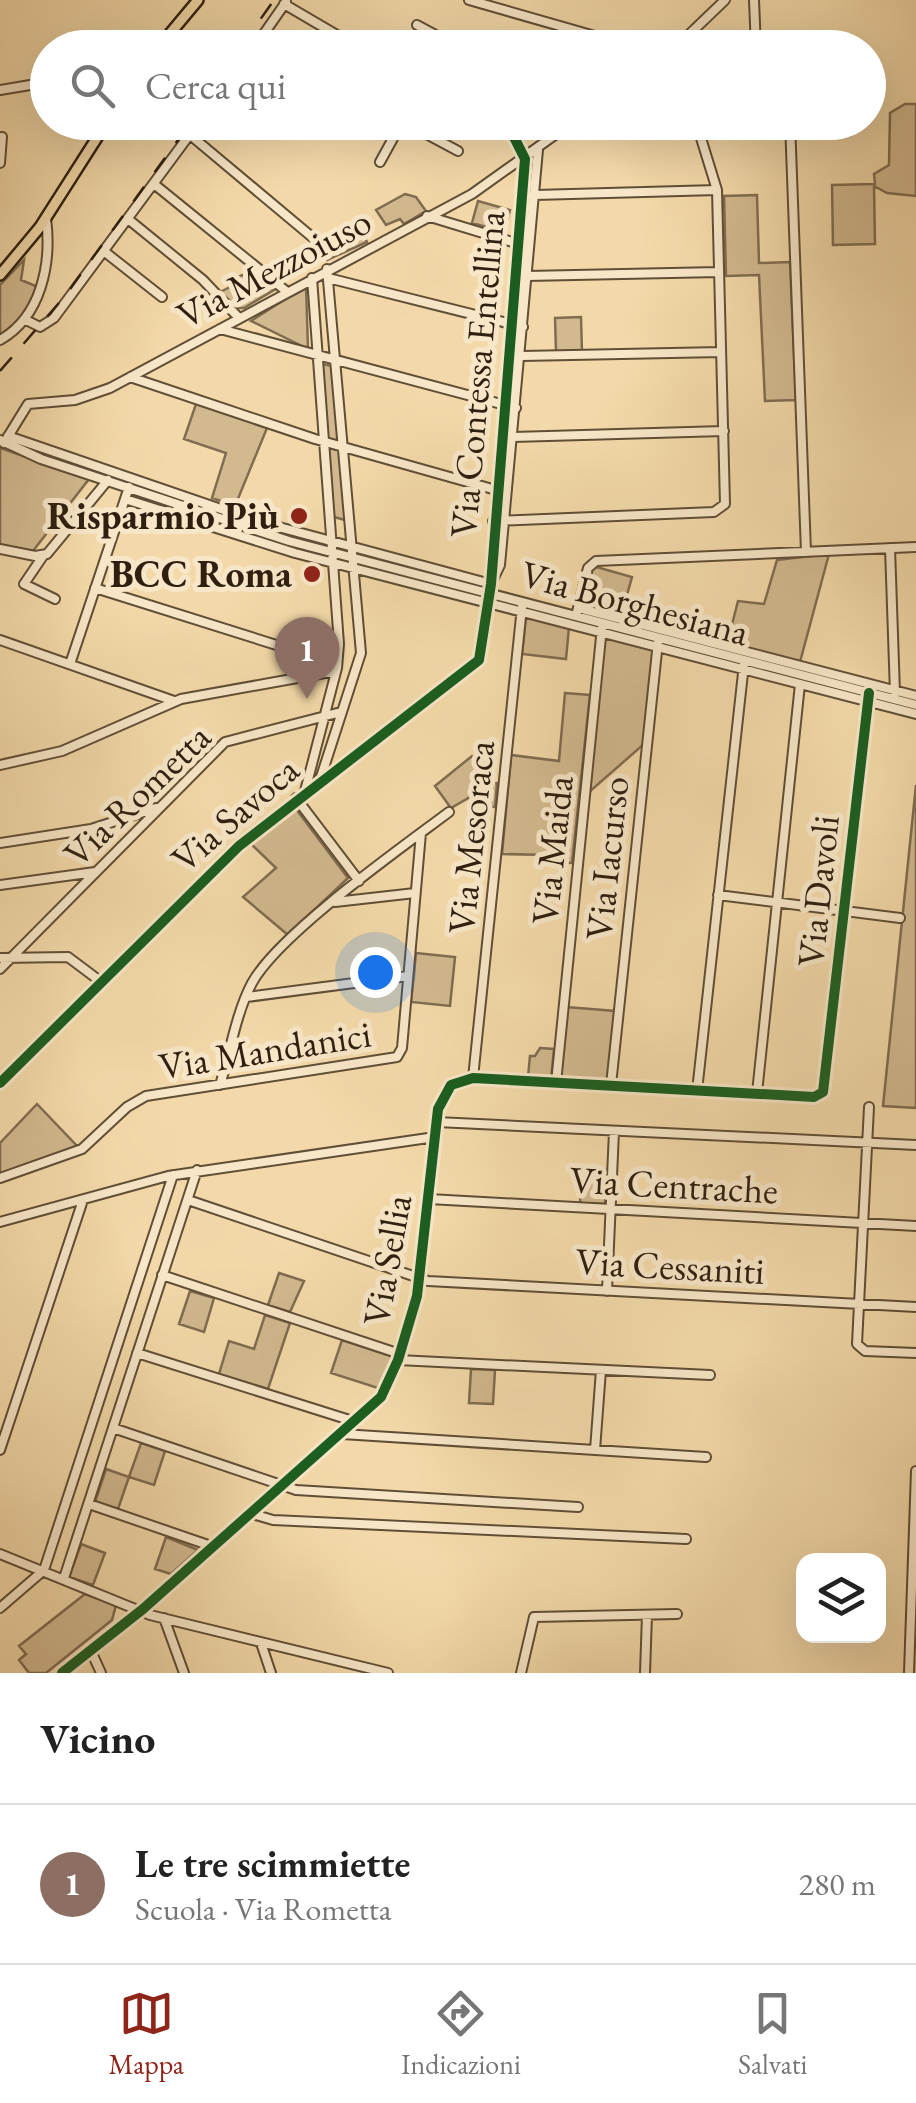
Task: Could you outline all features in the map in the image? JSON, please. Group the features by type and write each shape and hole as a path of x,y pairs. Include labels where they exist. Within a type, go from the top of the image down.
{"main road":[{"path":"173,30 198,0"},
{"path":"0,274 46,218 96,140"}],"street":[{"path":"469,0 574,30"},
{"path":"694,30 725,0"},
{"path":"754,0 755,30"},
{"path":"267,30 286,2 328,30"},
{"path":"417,26 425,30"},
{"path":"0,90 30,85"},
{"path":"0,163 2,138"},
{"path":"26,320 36,327 50,323 185,140"},
{"path":"196,140 318,242"},
{"path":"380,162 393,140"},
{"path":"437,140 458,151"},
{"path":"515,140 525,160"},
{"name":"Via Mezzoiuso","path":"4,440 28,404 84,398 130,377 312,278 328,273 525,160 550,140"},
{"path":"492,521 714,512 723,508 716,190 701,140"},
{"path":"791,140 806,552"},
{"name":"Via Contessa Entellina","path":"489,594 500,568 538,150"},
{"name":"Via Contessa Entellina","path":"489,594 492,521 525,160"},
{"path":"154,184 286,292"},
{"path":"535,195 716,190"},
{"path":"427,216 519,244"},
{"path":"0,340 26,320 39,296 46,218"},
{"path":"128,219 200,276 239,318"},
{"path":"104,252 162,296"},
{"path":"526,276 720,272"},
{"path":"320,780 360,659 328,273 523,327"},
{"path":"305,791 337,668 312,278"},
{"path":"220,329 317,358 516,408"},
{"path":"522,356 722,352"},
{"path":"130,377 322,441 496,490"},
{"path":"513,438 724,432"},
{"name":"Via Borghesiana","path":"4,440 129,487 332,547 352,547 522,607 869,697 916,714"},
{"name":"Via Borghesiana","path":"36,452 332,547 354,563"},
{"path":"55,600 24,584 42,556 108,480"},
{"path":"70,664 129,487"},
{"name":"Via Borghesiana","path":"125,499 333,562 354,563 489,594"},
{"path":"578,612 588,568 596,561 916,547"},
{"path":"890,548 895,695"},
{"path":"0,549 42,556"},
{"path":"95,588 337,668"},
{"name":"Via Savoca","path":"0,1083 195,886 296,798 472,668 482,652 489,594"},
{"name":"Via Borghesiana","path":"522,607 578,612 895,695 916,705"},
{"name":"Via Mesoraca","path":"473,1078 522,607"},
{"name":"Via Borghesiana","path":"578,612 602,627"},
{"name":"Via Maida","path":"556,1084 602,627"},
{"path":"0,640 174,701"},
{"name":"Via Iacurso","path":"611,1085 658,642"},
{"path":"697,1090 744,664"},
{"path":"0,765 62,751 174,701 337,668"},
{"path":"473,1078 758,1093 800,679"},
{"name":"Via Borghesiana","path":"869,697 916,696"},
{"name":"Via Davoli","path":"758,1093 822,1094 847,912 869,697"},
{"name":"Via Rometta","path":"0,969 231,738 341,712"},
{"path":"296,798 359,881"},
{"path":"0,844 90,829 160,806"},
{"path":"220,1086 247,997 264,967 359,881 449,812"},
{"name":"Via Mandanici","path":"0,1178 82,1149 141,1098 395,1058 402,1050 421,833"},
{"path":"0,886 96,872"},
{"path":"335,902 415,893"},
{"path":"718,895 900,918"},
{"path":"0,958 71,958 100,981"},
{"path":"247,997 408,976"},
{"name":"Via Sellia","path":"62,1673 142,1609 381,1397 399,1357 421,1278 437,1122 447,1088 473,1078"},
{"path":"869,1107 858,1348 916,1353"},
{"path":"437,1122 916,1145"},
{"path":"607,1290 614,1131"},
{"path":"2,1226 173,1175 435,1137"},
{"path":"64,1578 198,1170"},
{"path":"0,1608 44,1570 173,1175"},
{"name":"Via Centrache","path":"430,1199 916,1226"},
{"path":"0,1450 83,1200"},
{"name":"Via Cessaniti","path":"188,1200 421,1278 916,1307"},
{"path":"162,1276 399,1357 710,1376"},
{"path":"137,1353 356,1422"},
{"path":"595,1450 601,1370"},
{"path":"113,1428 303,1491 578,1507"},
{"path":"342,1434 706,1457"},
{"path":"909,1673 916,1471"},
{"path":"89,1504 211,1546"},
{"path":"249,1514 276,1520 686,1539"},
{"path":"0,1554 164,1618 388,1673"},
{"path":"645,1673 646,1614"},
{"path":"521,1673 534,1617 677,1614"},
{"path":"164,1618 184,1673"},
{"path":"261,1643 271,1673"},
{"path":"91,1651 100,1673"}],"shaded area":[{"path":"905,104 916,104 916,196 887,193 874,186 875,244 833,245 832,185 875,184 874,174 889,165 890,113"},
{"path":"405,194 416,197 426,211 404,224 400,219 386,225 376,210"},
{"path":"757,195 759,263 790,262 796,400 765,401 759,275 726,276 724,196"},
{"path":"478,201 510,210 504,232 472,223"},
{"path":"357,219 367,242 327,260 322,242"},
{"path":"24,260 21,280 38,287 23,320 0,336 0,285"},
{"path":"252,271 274,290 244,308 235,308 220,292 238,283 233,279"},
{"path":"306,286 308,349 251,321"},
{"path":"581,317 582,352 556,352 555,318"},
{"path":"321,364 333,366 340,442 327,440"},
{"path":"196,404 267,428 235,506 212,498 226,453 184,439"},
{"path":"0,448 89,479 33,551 0,545"},
{"path":"328,448 340,450 345,520 334,517"},
{"path":"829,554 800,662 727,644 738,601 764,604 777,560"},
{"path":"593,566 632,577 621,616 582,606"},
{"path":"526,616 569,627 566,659 522,654"},
{"path":"603,635 653,650 644,744 588,793"},
{"path":"565,693 590,695 572,863 550,862 550,855 502,854 511,755 559,761"},
{"path":"472,756 478,757 475,784 497,783 495,807 474,804 472,796 451,808 435,786"},
{"path":"916,785 916,1108 883,1106"},
{"path":"293,805 348,878 288,935 243,897 276,868 250,843"},
{"path":"416,953 455,957 450,1006 411,1002"},
{"path":"566,1007 615,1011 609,1083 560,1079"},
{"path":"540,1048 554,1049 551,1079 528,1077 530,1056 535,1056"},
{"path":"37,1104 78,1147 0,1174 0,1143"},
{"path":"582,1169 607,1170 605,1204 580,1203"},
{"path":"279,1273 304,1281 290,1312 268,1305"},
{"path":"190,1291 214,1298 204,1332 179,1324"},
{"path":"265,1315 290,1323 268,1389 219,1374 229,1341 254,1349"},
{"path":"342,1340 394,1357 381,1389 331,1373"},
{"path":"471,1369 495,1370 493,1404 469,1403"},
{"path":"141,1443 165,1451 154,1485 129,1477"},
{"path":"106,1469 129,1477 118,1509 95,1502"},
{"path":"166,1537 198,1550 171,1574 155,1569"},
{"path":"81,1544 105,1553 93,1585 69,1577"},
{"path":"85,1594 116,1605 112,1620 46,1673 29,1673 19,1660 26,1654 19,1646"}],"railway":[{"path":"253,30 274,0"},
{"path":"0,371 65,296 178,140"}],"cycle path":[{"path":"0,1083 239,846 479,660 491,584 525,159 516,140"},
{"path":"62,1673 143,1609 381,1397 398,1360 417,1296 438,1109 451,1085 473,1078 814,1097 823,1092 869,693"}],"place":[{"name":"Risparmio Più","path":"299,516"},
{"name":"BCC Roma","path":"312,574"},
{"name":"Le tre scimmiette","path":"307,699"}]}
